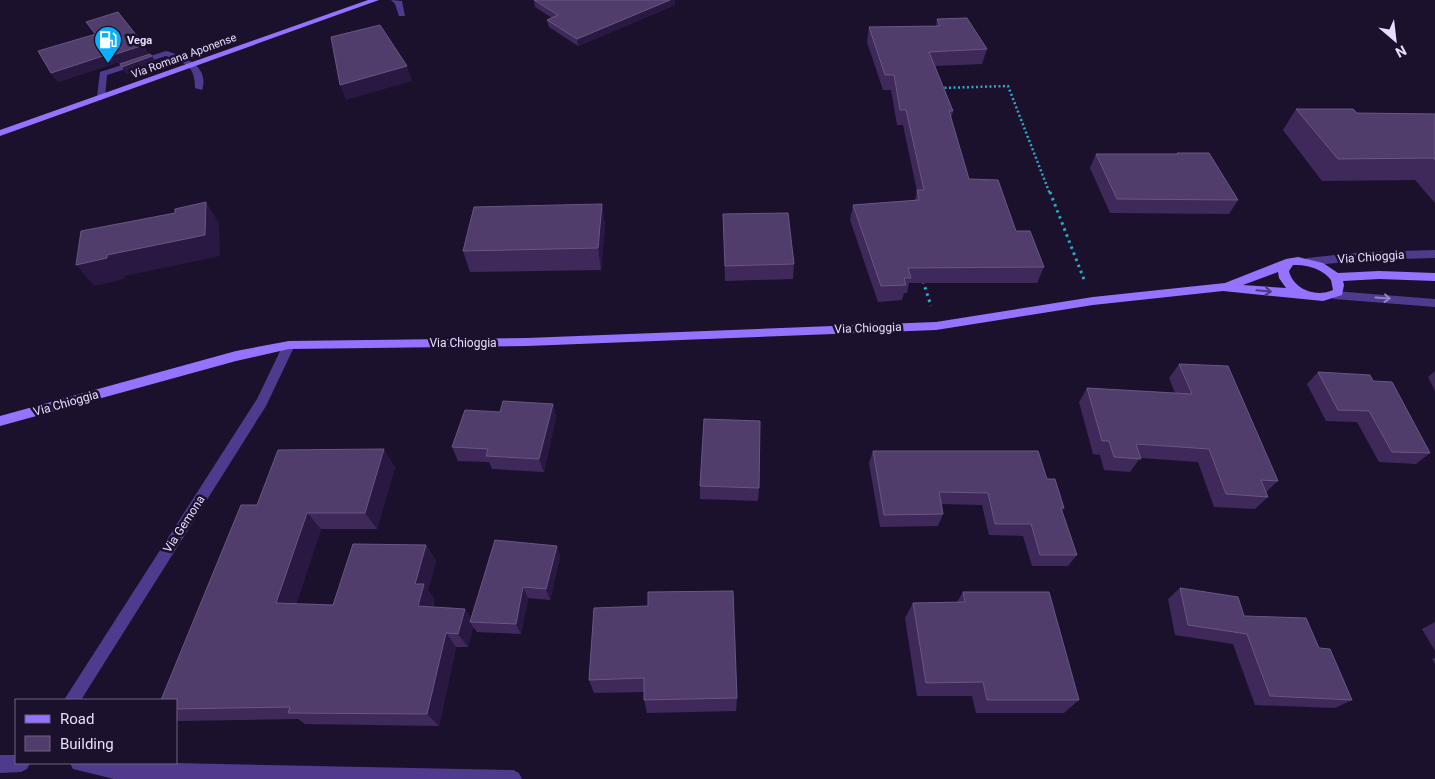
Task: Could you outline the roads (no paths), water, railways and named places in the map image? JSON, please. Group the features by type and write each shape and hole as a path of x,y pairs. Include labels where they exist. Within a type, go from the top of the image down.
{"street":[{"name":"Via Romana Aponense","path":"0,133 375,0"},
{"path":"395,0 399,3 402,14"},
{"path":"101,97 103,74 166,53 193,64 200,75 199,88"},
{"name":"Via Chioggia","path":"1223,287 1290,262 1364,256 1435,254"},
{"name":"Via Chioggia","path":"1308,262 1323,268 1335,277 1340,287 1334,295"},
{"path":"1285,265 1283,275 1286,280 1306,294"},
{"name":"Via Chioggia","path":"1335,277 1379,275 1435,277"},
{"name":"Via Chioggia","path":"0,421 236,356 289,345 527,342 936,326 1092,301 1223,287 1306,294 1322,298 1334,295 1435,302"},
{"name":"Via Gemona","path":"73,699 262,402 289,345"},
{"path":"0,764 15,763"},
{"path":"84,764 114,770 229,776 513,779"}],"place":[{"name":"Vega","path":"108,64"}]}
